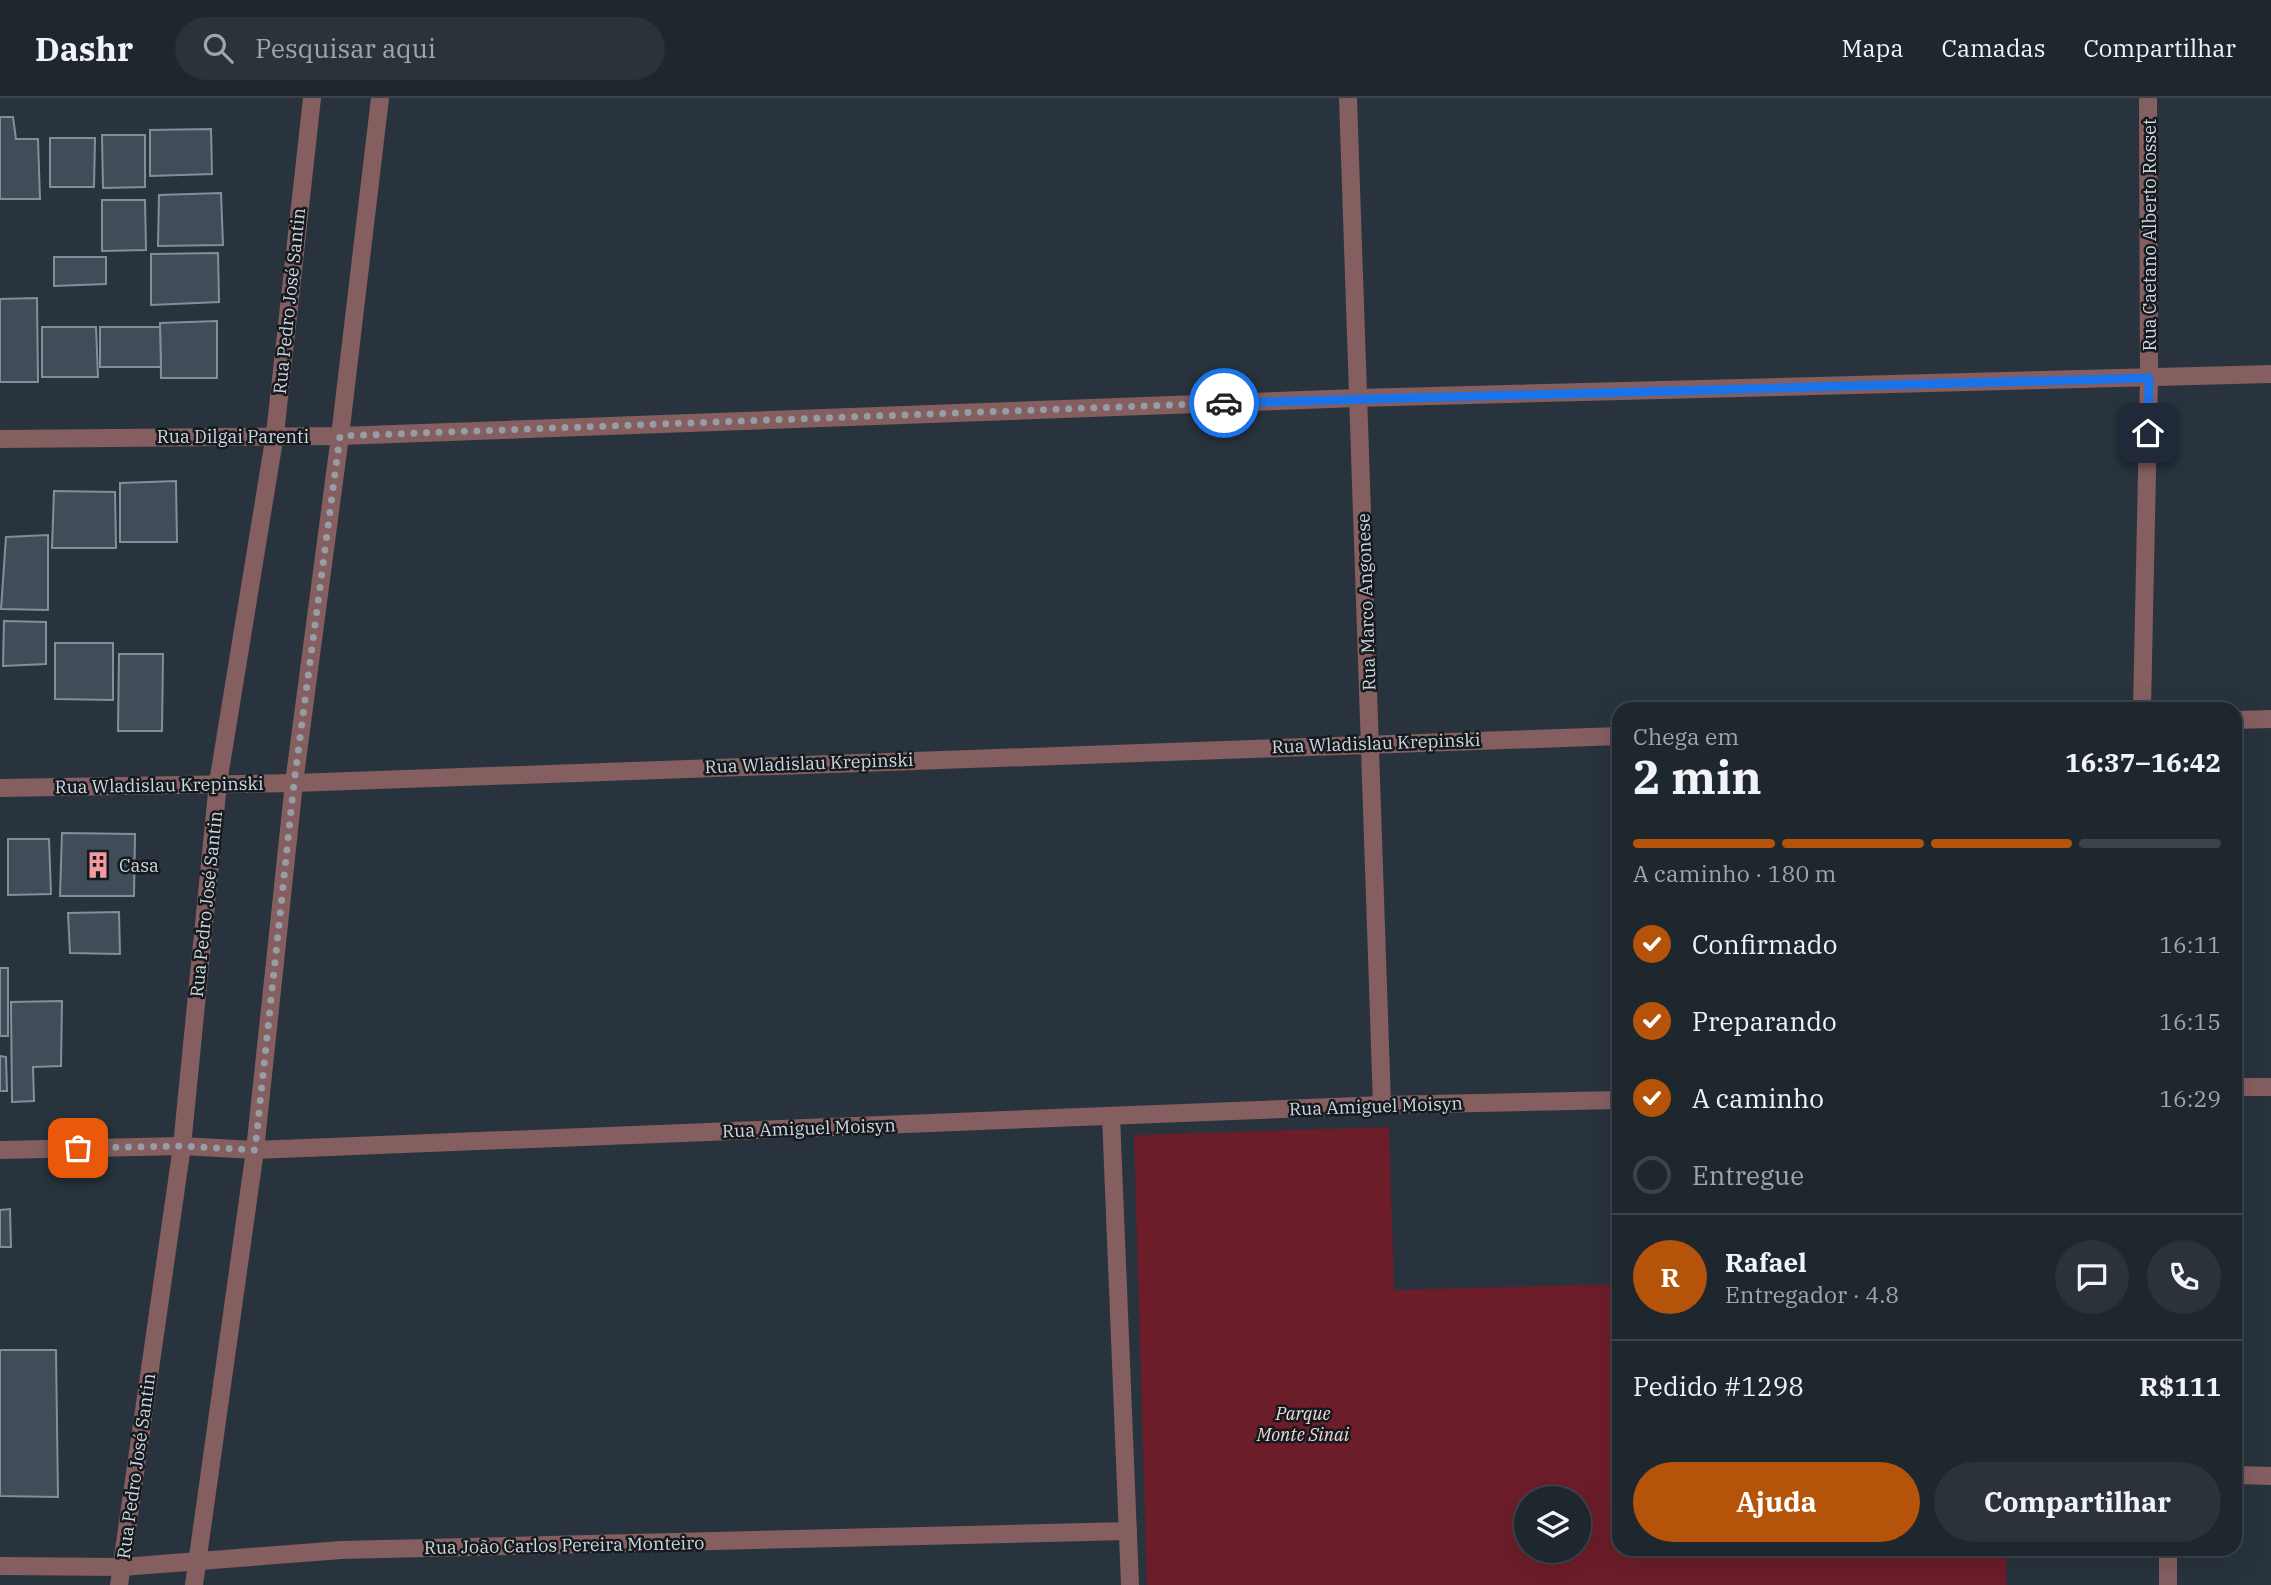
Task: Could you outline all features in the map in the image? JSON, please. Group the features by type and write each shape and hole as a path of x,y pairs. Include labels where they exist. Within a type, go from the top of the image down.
{"street":[{"name":"Rua Pedro José Santin","path":"119,1585 182,1146 218,783 275,434 312,98"},
{"path":"194,1585 255,1150 294,783 340,436 380,98"},
{"name":"Rua Marco Angonese","path":"1348,98 1382,1105"},
{"name":"Rua Caetano Alberto Rosset","path":"2142,702 2149,378 2148,98"},
{"name":"Rua Dilgai Parenti","path":"0,439 275,434 340,436 1357,398 2271,374"},
{"path":"2242,720 2271,719"},
{"name":"Rua Wladislau Krepinski","path":"0,788 294,783 1371,742 1612,736"},
{"path":"2242,1087 2271,1087"},
{"name":"Rua Amiguel Moisyn","path":"0,1150 182,1146 255,1150 1382,1105 1612,1100"},
{"path":"1111,1115 1130,1585"},
{"path":"2242,1475 2271,1476"},
{"name":"Rua João Carlos Pereira Monteiro","path":"0,1566 122,1567 341,1550 1128,1531"},
{"path":"2168,1556 2168,1585"}],"green space":[{"name":"Parque Monte Sinai","path":"1389,1127 1394,1290 1612,1284 1612,1556 2005,1556 2007,1585 1147,1585 1134,1135"}],"building":[{"path":"0,117 13,117 16,139 38,139 40,199 0,199"},
{"path":"211,129 212,174 150,176 150,130"},
{"path":"102,135 145,135 145,187 103,188"},
{"path":"50,138 95,138 94,187 50,187"},
{"path":"221,193 223,245 158,246 159,195"},
{"path":"102,200 145,200 146,250 102,251"},
{"path":"218,253 219,302 151,305 151,254"},
{"path":"54,257 106,257 106,284 54,286"},
{"path":"37,298 38,382 0,382 0,299"},
{"path":"217,321 217,378 161,378 160,323"},
{"path":"42,327 96,327 98,377 42,377"},
{"path":"100,327 160,327 161,367 100,367"},
{"path":"176,481 177,542 120,542 120,483"},
{"path":"54,491 115,492 116,548 52,548"},
{"path":"48,535 48,610 1,609 6,537"},
{"path":"4,621 46,622 46,664 3,666"},
{"path":"55,643 113,643 113,700 55,699"},
{"path":"119,654 163,654 162,731 118,731"},
{"name":"Casa","path":"62,833 135,834 134,896 60,896"},
{"path":"8,839 49,839 51,894 8,895"},
{"name":"Casa","path":"119,912 120,954 70,953 68,913"},
{"path":"0,968 8,968 8,1036 0,1036"},
{"path":"62,1001 61,1066 33,1067 34,1101 12,1102 11,1002"},
{"path":"0,1056 6,1057 7,1091 0,1091"},
{"path":"10,1209 11,1247 0,1247 0,1210"},
{"path":"0,1350 56,1350 58,1497 0,1496"}],"way so far":[{"path":"78,1148 182,1146 255,1150 294,783 340,436 1224,403"}],"place":[{"name":"Casa","path":"98,865"}],"route":[{"path":"1224,403 2149,378 2148,433"}]}
